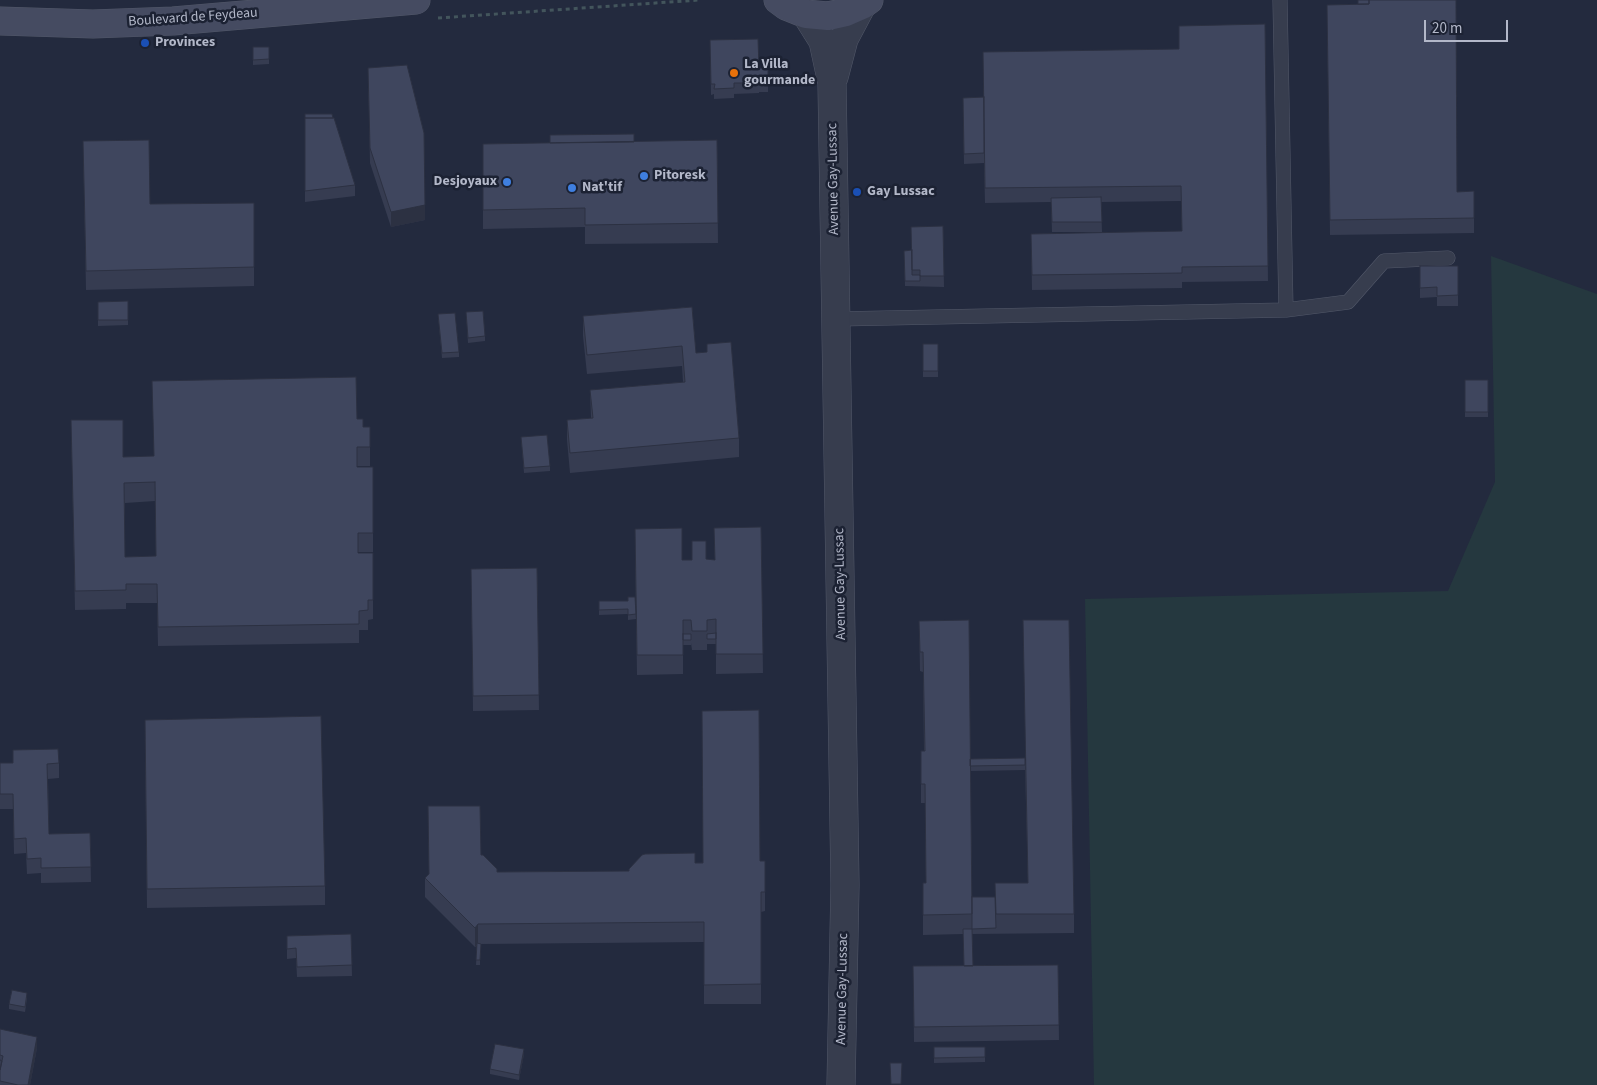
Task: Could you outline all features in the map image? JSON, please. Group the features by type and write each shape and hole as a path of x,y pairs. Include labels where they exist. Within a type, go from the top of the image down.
{"main road":[{"name":"Boulevard de Feydeau","path":"0,21 93,24 164,21 416,0"},
{"path":"778,0 786,6 806,14 828,16 846,12 865,3"}],"street":[{"name":"Avenue Gay-Lussac","path":"832,83 844,39 865,3"},
{"name":"Avenue Gay-Lussac","path":"806,14 823,41 832,83 845,885 841,1085"}],"lane":[{"path":"1280,0 1286,310"},
{"path":"837,319 1286,310 1348,302 1384,261 1448,258"}],"shaded area":[{"path":"1491,256 1597,294 1597,1085 1094,1085 1085,599 1448,591 1495,482"}],"building":[{"path":"1358,0 1369,0 1369,4 1358,4"},
{"path":"1369,0 1456,0 1457,192 1474,191 1474,218 1330,220 1327,5 1369,4"},
{"path":"1265,24 1268,266 1182,267 1182,273 1032,275 1031,234 1182,231 1181,186 985,188 983,52 1179,49 1179,26"},
{"path":"758,39 759,68 768,68 768,81 734,83 734,88 714,89 715,84 711,84 710,40"},
{"path":"253,47 269,47 269,59 253,60"},
{"path":"407,65 424,133 425,205 391,212 370,148 368,68"},
{"path":"984,97 984,153 964,154 963,98"},
{"path":"305,114 332,114 333,118 305,118"},
{"path":"305,118 334,118 355,185 305,191"},
{"path":"634,134 634,142 550,143 550,135"},
{"path":"149,140 150,204 254,203 254,267 86,271 83,141"},
{"path":"717,140 718,223 585,225 585,208 483,210 483,144"},
{"path":"1101,197 1102,222 1052,222 1051,198"},
{"path":"943,226 944,276 920,276 920,270 912,270 911,227"},
{"path":"912,250 912,275 920,275 920,281 905,281 904,251"},
{"path":"1420,266 1458,266 1458,295 1437,296 1437,287 1420,288"},
{"path":"128,301 128,320 98,320 98,302"},
{"path":"692,307 696,353 707,352 707,344 731,342 739,438 570,453 567,420 593,418 590,390 685,382 682,346 587,355 583,316"},
{"path":"483,311 485,336 468,338 466,312"},
{"path":"455,313 459,352 442,353 438,314"},
{"path":"923,344 938,344 938,371 923,371"},
{"path":"356,377 357,419 363,419 363,427 370,427 370,447 357,447 357,467 373,467 373,533 358,533 358,553 373,553 373,600 368,600 368,610 359,611 359,624 158,627 157,584 126,584 126,590 75,591 71,420 123,420 123,457 154,456 152,381","holes":["155,482 156,556 125,557 124,483"]},
{"path":"1465,380 1488,380 1488,412 1465,412"},
{"path":"547,435 550,466 524,468 521,437"},
{"path":"761,527 763,654 716,654 716,619 707,620 707,631 692,631 691,620 683,620 683,655 637,655 635,529 682,528 682,560 692,560 692,541 706,541 706,559 715,560 714,528"},
{"path":"537,568 539,695 473,696 471,569"},
{"path":"628,597 635,597 636,614 628,615 628,609 599,610 599,601 628,601"},
{"path":"969,620 972,914 923,915 923,883 926,883 925,784 921,784 921,751 925,751 923,652 920,652 919,621"},
{"path":"1023,620 1069,620 1074,914 996,914 995,883 1028,883"},
{"path":"716,633 716,639 707,639 707,634"},
{"path":"683,634 691,634 691,640 683,640"},
{"path":"759,710 760,861 765,861 765,892 761,892 761,984 704,985 704,922 478,924 475,928 425,878 429,874 428,806 480,806 481,855 497,869 497,872 629,871 645,854 695,853 695,863 703,863 702,711"},
{"path":"321,716 325,886 147,889 145,720"},
{"path":"58,749 59,763 47,764 49,834 90,833 91,867 41,868 41,858 27,859 26,838 14,839 13,794 0,794 0,763 13,763 13,750"},
{"path":"1025,758 1025,765 970,766 970,759"},
{"path":"972,897 995,897 996,928 972,929"},
{"path":"963,929 972,929 973,966 964,966"},
{"path":"351,934 352,965 297,967 296,948 287,949 287,936"},
{"path":"477,943 481,944 480,960 476,960"},
{"path":"1058,965 1059,1025 914,1027 913,966"},
{"path":"12,990 27,993 25,1007 9,1004"},
{"path":"0,1029 37,1037 28,1085 0,1081 3,1056 0,1055"},
{"path":"495,1044 524,1049 519,1075 490,1069"},
{"path":"934,1047 985,1047 985,1057 934,1058"},
{"path":"890,1063 902,1063 901,1084 891,1084"}],"place":[{"name":"Provinces","path":"145,43"},
{"name":"La Villa gourmande","path":"734,73"},
{"name":"Pitoresk","path":"644,176"},
{"name":"Desjoyaux","path":"507,182"},
{"name":"Nat'tif","path":"572,188"},
{"name":"Gay Lussac","path":"857,192"}]}
